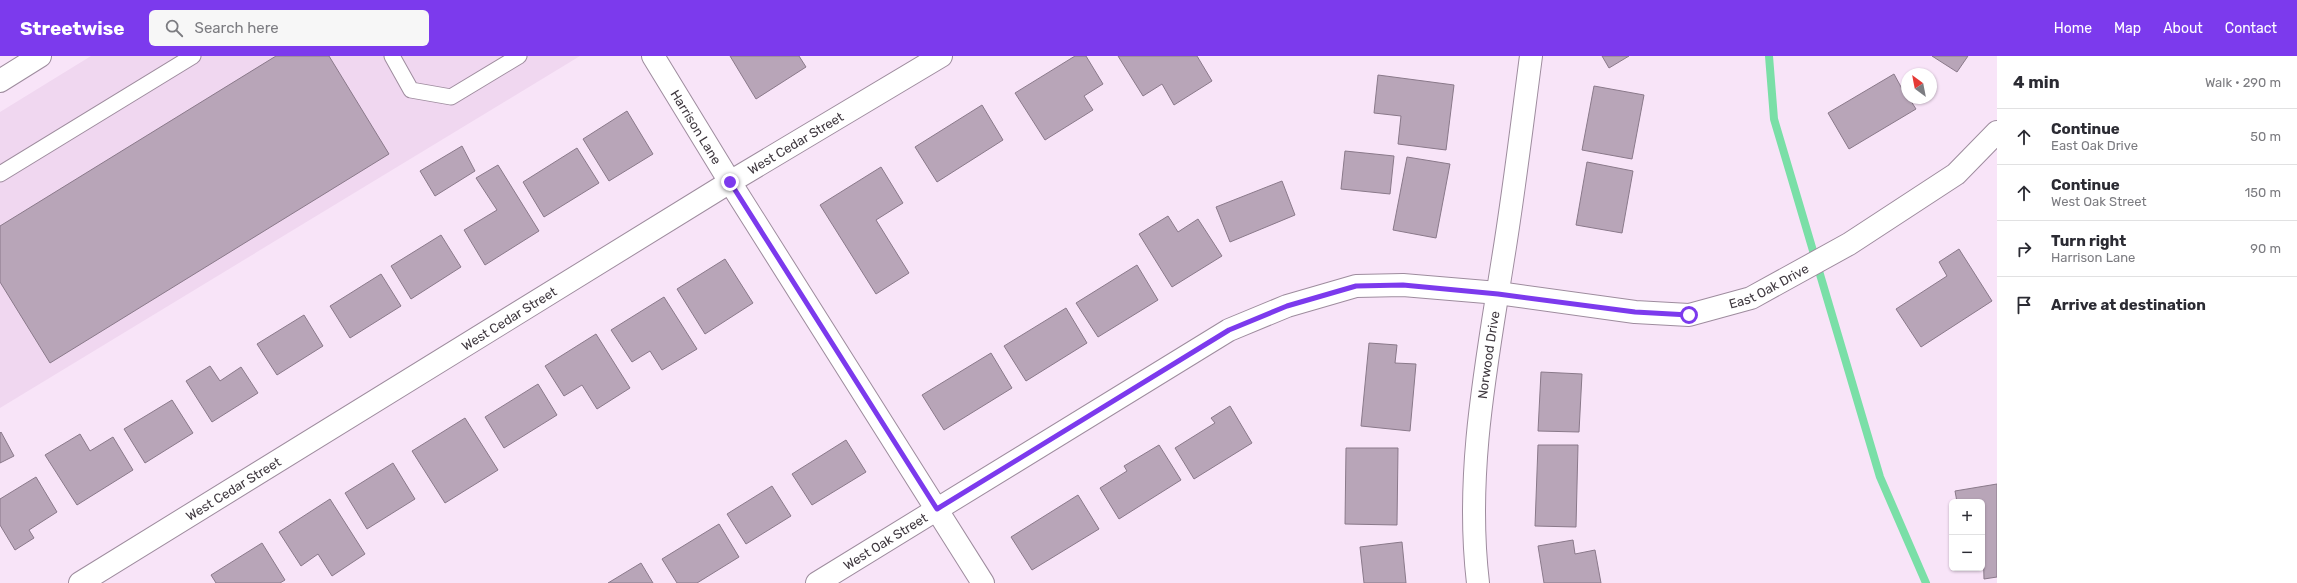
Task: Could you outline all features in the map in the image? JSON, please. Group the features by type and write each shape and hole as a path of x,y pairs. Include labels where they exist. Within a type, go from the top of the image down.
{"street":[{"path":"0,81 40,56"},
{"name":"Harrison Lane","path":"653,56 730,182 983,583"},
{"name":"West Cedar Street","path":"80,583 730,182 940,56"},
{"name":"Norwood Drive","path":"1478,583 1474,538 1475,462 1480,413 1531,56"},
{"name":"East Oak Drive","path":"1498,294 1620,310 1689,315 1751,298 1850,244 1956,174 1997,132"},
{"name":"West Oak Street","path":"817,583 1229,330 1287,306 1356,286 1403,285 1498,294"}],"lane":[{"path":"0,174 193,56"},
{"path":"392,56 411,90 451,97 519,56"}],"shaded area":[{"path":"91,56 580,56 0,408 0,112"}],"building":[{"path":"276,56 329,56 389,154 50,363 0,282 0,226"},
{"path":"730,56 799,56 806,67 756,99"},
{"path":"1075,56 1086,56 1103,84 1084,96 1093,110 1045,140 1015,93"},
{"path":"1118,56 1197,56 1212,81 1174,105 1162,84 1143,96"},
{"path":"1602,56 1629,56 1609,68"},
{"path":"1932,56 1968,56 1957,72"},
{"path":"1894,74 1901,87 1901,104 1913,104 1916,109 1849,149 1828,113"},
{"path":"1378,75 1454,85 1446,150 1398,144 1401,116 1374,113"},
{"path":"1594,86 1644,95 1632,159 1582,150"},
{"path":"982,105 1003,140 937,182 915,147"},
{"path":"627,111 653,154 609,181 583,139"},
{"path":"462,146 475,171 435,196 420,171"},
{"path":"577,148 599,183 544,217 523,182"},
{"path":"1345,151 1394,156 1390,194 1341,189"},
{"path":"1407,157 1450,164 1436,238 1393,230"},
{"path":"1587,162 1633,171 1622,233 1576,225"},
{"path":"498,165 539,231 485,265 464,230 497,210 476,178"},
{"path":"881,167 903,203 876,220 909,273 876,294 820,205"},
{"path":"1282,181 1295,215 1230,242 1216,207"},
{"path":"1168,216 1178,232 1198,219 1222,256 1172,287 1139,234"},
{"path":"441,235 461,267 411,299 391,266"},
{"path":"1959,249 1992,301 1921,347 1896,309 1947,276 1939,262"},
{"path":"725,259 753,303 705,334 677,289"},
{"path":"1137,265 1158,300 1098,337 1076,303"},
{"path":"381,274 401,306 350,338 330,306"},
{"path":"664,297 697,349 662,370 650,351 632,362 611,330"},
{"path":"1066,308 1087,343 1026,381 1004,346"},
{"path":"304,315 323,346 277,375 257,344"},
{"path":"596,334 630,388 597,409 582,385 564,396 545,366"},
{"path":"1369,343 1397,345 1395,363 1416,364 1410,431 1361,426"},
{"path":"991,353 1012,388 944,430 922,395"},
{"path":"210,366 220,381 241,367 258,393 212,422 186,381"},
{"path":"1541,372 1582,374 1579,432 1538,431"},
{"path":"538,384 557,415 504,448 485,417"},
{"path":"172,400 193,433 145,463 124,429"},
{"path":"1230,406 1252,443 1194,479 1175,448 1215,423 1211,418"},
{"path":"465,418 498,470 445,503 412,451"},
{"path":"1,432 14,456 0,463 0,433"},
{"path":"80,434 90,451 113,437 133,470 77,505 45,455"},
{"path":"846,440 866,472 812,505 792,474"},
{"path":"1159,445 1181,480 1119,519 1100,488 1127,471 1124,466"},
{"path":"1538,445 1578,445 1576,527 1535,526"},
{"path":"1346,448 1398,448 1397,525 1345,524"},
{"path":"393,463 415,499 367,529 345,493"},
{"path":"36,477 57,512 29,530 34,538 15,550 0,525 0,499"},
{"path":"1997,484 1997,577 1984,579 1985,499 1956,499 1955,491"},
{"path":"772,486 791,516 746,544 727,514"},
{"path":"1078,495 1099,529 1032,570 1011,537"},
{"path":"330,499 365,554 332,576 318,554 301,566 279,532"},
{"path":"719,524 739,557 697,583 677,583 662,559"},
{"path":"1573,540 1575,554 1595,550 1601,583 1544,583 1538,546"},
{"path":"1402,542 1406,583 1364,583 1360,547"},
{"path":"262,543 285,580 280,583 216,583 211,575"},
{"path":"641,563 653,583 608,583"}],"waterway":[{"path":"1769,56 1774,119 1880,477 1926,583"}],"route":[{"path":"730,182 937,509 1229,330 1287,306 1356,286 1403,285 1498,294 1635,312 1689,315"}]}
